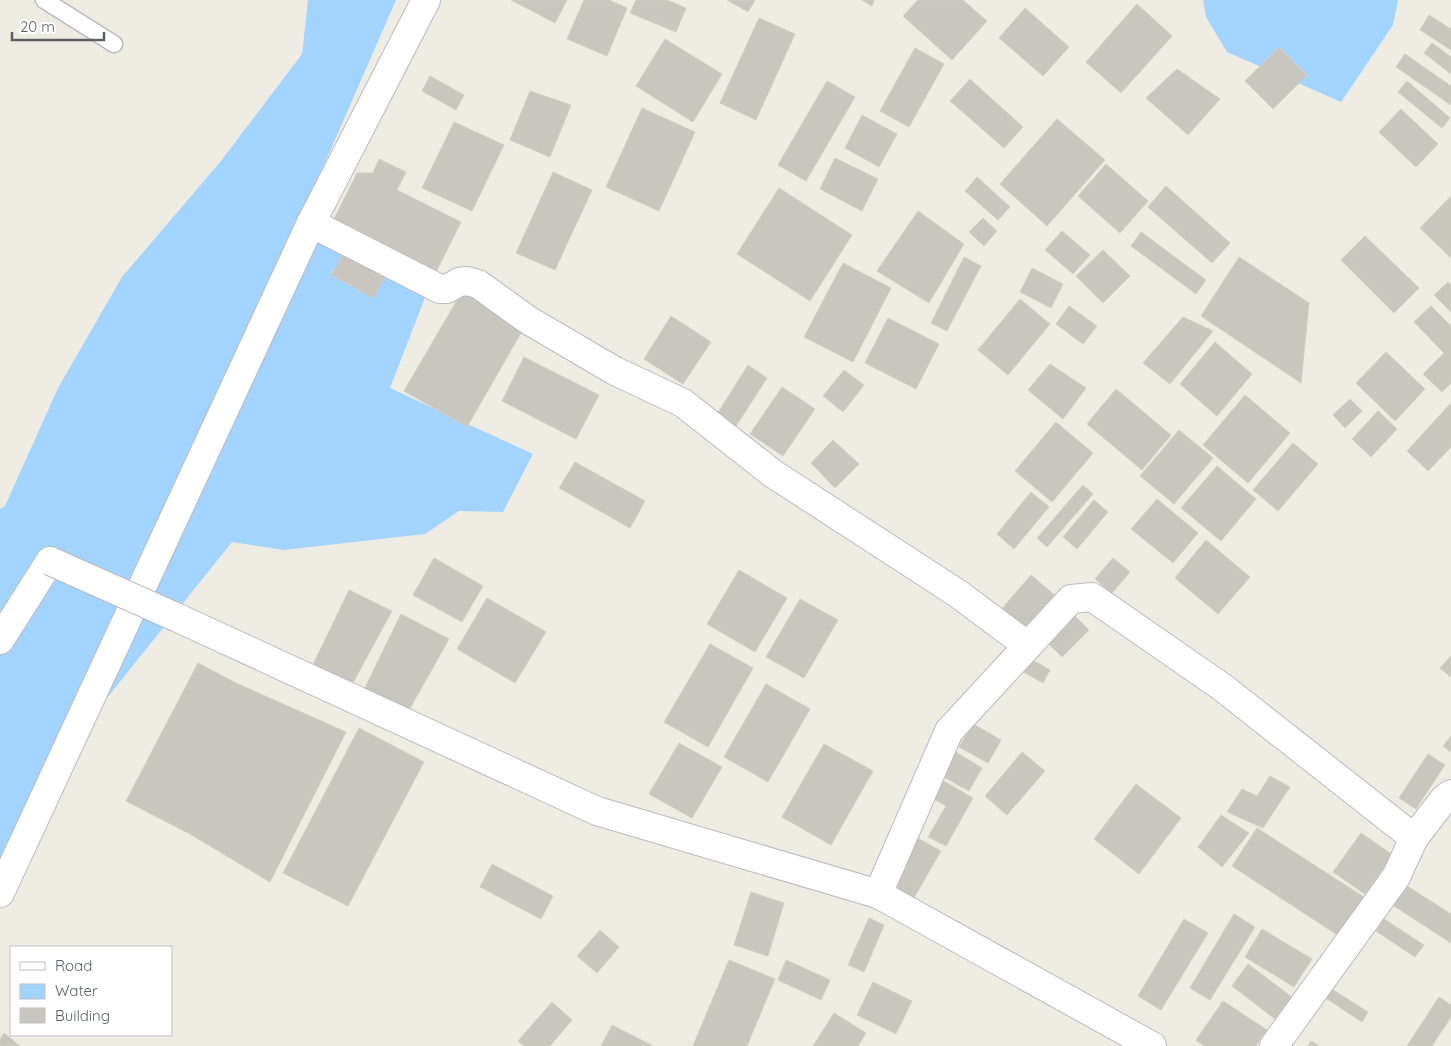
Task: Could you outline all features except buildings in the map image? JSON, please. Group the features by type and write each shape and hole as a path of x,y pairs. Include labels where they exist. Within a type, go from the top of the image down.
{"street":[{"path":"0,892 311,222 426,0"},
{"path":"311,222 440,289 447,289 459,282 478,284 528,320 615,371 683,403 772,473 957,593 1028,646"},
{"path":"0,640 50,561 597,811 878,894 1152,1046"},
{"path":"878,894 949,732 1071,599 1092,597 1222,687 1414,838"},
{"path":"1274,1046 1396,877 1414,838 1444,798 1451,794"}],"lane":[{"path":"44,0 114,44"}],"water":[{"path":"308,0 396,0 299,222 426,295 390,388 533,454 503,512 459,511 425,534 284,550 232,542 66,749 0,859 0,509 5,506 58,388 122,277 221,161 302,54"},
{"path":"1203,0 1398,0 1393,25 1341,102 1227,52 1206,17"}]}
